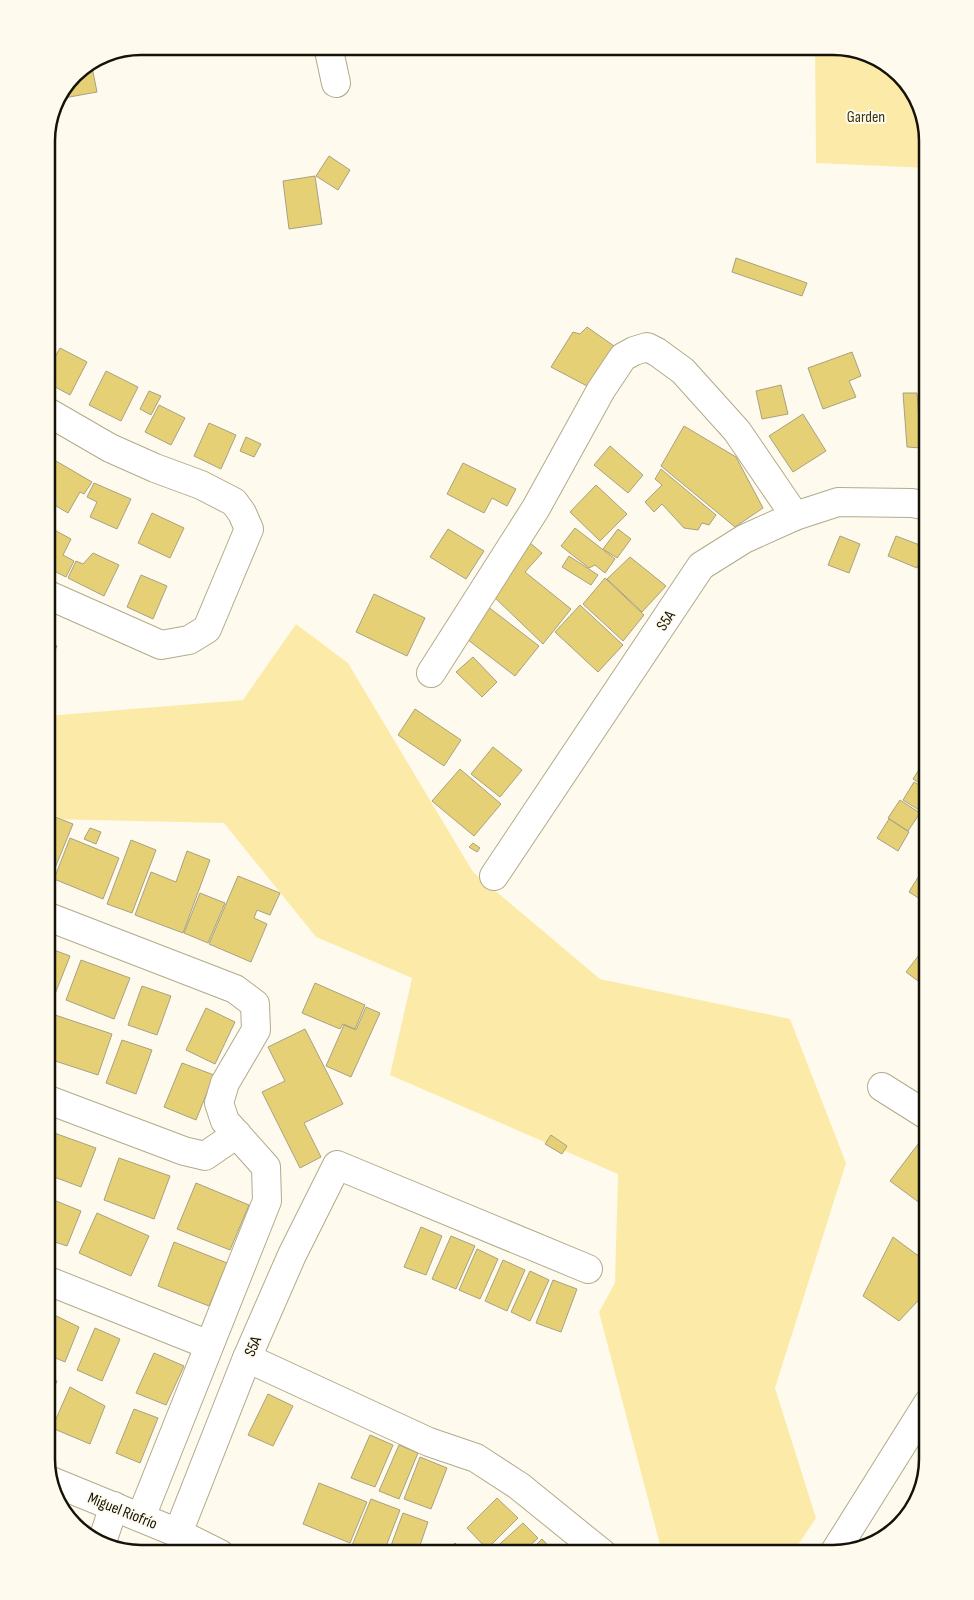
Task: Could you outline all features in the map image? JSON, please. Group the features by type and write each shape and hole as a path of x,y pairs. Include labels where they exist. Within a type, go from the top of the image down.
{"street":[{"path":"330,55 336,83"},
{"path":"431,673 536,508 601,390 624,357 634,351 647,347 658,352 683,371 737,431 795,516"},
{"path":"55,416 110,448 234,502 242,513 249,529 207,629 189,640 161,645 55,598"},
{"name":"S5A","path":"494,876 701,566 744,539 795,516 838,502 912,502 919,504"},
{"path":"55,919 236,989 255,1004 256,1030 225,1083 219,1103 225,1120 266,1167 267,1201 141,1517"},
{"path":"882,1088 919,1111"},
{"path":"55,1102 184,1151 205,1156 237,1134"},
{"name":"S5A","path":"178,1533 247,1358 292,1255 336,1165 588,1269"},
{"path":"55,1284 208,1345"},
{"path":"247,1358 429,1442 476,1458 520,1486 592,1545"},
{"path":"839,1544 919,1417"},
{"name":"Miguel Riofrío","path":"59,1484 141,1517 202,1545"},
{"path":"104,1536 114,1506"}],"green space":[{"name":"Garden","path":"815,55 838,55 860,60 871,64 890,76 904,93 914,114 919,141 919,168 816,163"},
{"path":"296,624 348,663 473,872 600,979 790,1019 846,1163 775,1388 816,1518 798,1545 661,1545 599,1312 615,1283 618,1174 390,1075 412,978 316,937 224,823 55,819 55,715 243,700"}],"building":[{"path":"93,70 97,92 68,97 80,80"},
{"path":"329,156 350,170 338,190 316,176"},
{"path":"315,176 322,224 289,229 283,181"},
{"path":"736,258 807,283 802,296 732,272"},
{"path":"587,327 614,346 589,387 551,367 573,332 580,334"},
{"path":"60,348 87,362 70,395 55,387 55,357"},
{"path":"852,352 861,376 849,381 856,397 823,409 808,368"},
{"path":"106,371 138,387 121,421 89,405"},
{"path":"781,385 788,414 762,419 756,391"},
{"path":"149,391 161,396 151,415 140,409"},
{"path":"903,393 917,393 919,448 907,447"},
{"path":"159,405 185,418 171,445 145,432"},
{"path":"803,414 826,451 793,472 769,436"},
{"path":"209,423 236,435 221,469 194,456"},
{"path":"684,426 736,457 763,508 735,527 661,466"},
{"path":"246,437 261,444 254,457 240,451"},
{"path":"610,446 643,475 628,493 594,465"},
{"path":"56,461 92,482 84,494 80,492 68,513 55,505"},
{"path":"463,463 516,489 507,506 492,498 484,513 447,494"},
{"path":"661,469 716,515 709,525 702,523 698,530 684,528 662,504 654,512 645,502 662,485 655,479"},
{"path":"94,483 131,499 117,529 90,517 97,502 87,497"},
{"path":"596,485 627,514 600,541 570,512"},
{"path":"152,513 184,528 170,558 138,543"},
{"path":"575,528 615,559 605,573 595,565 589,568 561,546"},
{"path":"448,529 484,551 466,579 430,557"},
{"path":"618,529 631,539 617,558 603,549"},
{"path":"55,530 71,539 63,555 74,561 66,577 55,572"},
{"path":"840,536 860,544 849,573 828,565"},
{"path":"896,536 919,545 919,563 917,568 888,556"},
{"path":"529,542 542,553 525,572 571,609 543,644 491,594"},
{"path":"93,553 119,565 104,596 68,578 76,561 83,564"},
{"path":"569,556 598,575 591,585 562,567"},
{"path":"630,557 666,586 642,612 607,579"},
{"path":"141,575 167,586 153,619 127,607"},
{"path":"605,578 644,615 623,641 583,604"},
{"path":"374,594 425,618 407,656 356,632"},
{"path":"580,605 623,645 598,672 555,632"},
{"path":"487,606 539,646 515,676 463,636"},
{"path":"473,657 497,682 482,697 456,672"},
{"path":"415,709 461,740 444,766 398,735"},
{"path":"493,747 522,770 500,797 471,774"},
{"path":"460,769 501,804 474,836 432,801"},
{"path":"919,770 919,783 913,779"},
{"path":"914,782 919,785 919,810 903,800"},
{"path":"900,800 919,812 908,831 888,818"},
{"path":"55,817 73,824 55,868"},
{"path":"889,819 909,832 898,851 877,838"},
{"path":"90,828 101,832 96,844 84,839"},
{"path":"70,838 119,858 103,899 55,879"},
{"path":"131,840 156,850 132,913 107,904"},
{"path":"473,843 480,848 477,852 469,847"},
{"path":"187,851 210,860 183,933 135,915 151,872 176,882"},
{"path":"238,876 280,893 270,915 257,910 254,918 267,924 251,962 209,944"},
{"path":"919,876 919,898 909,892"},
{"path":"200,893 225,903 208,943 184,933"},
{"path":"55,950 70,956 55,994"},
{"path":"919,955 919,982 906,972"},
{"path":"81,960 130,978 114,1019 66,1000"},
{"path":"315,983 365,1005 355,1029 343,1024 340,1029 302,1013"},
{"path":"142,986 171,996 157,1035 128,1025"},
{"path":"366,1007 380,1013 351,1077 326,1066 344,1025 356,1030"},
{"path":"206,1008 235,1022 215,1064 186,1050"},
{"path":"55,1015 112,1034 98,1075 55,1061"},
{"path":"305,1029 343,1104 304,1123 321,1157 300,1168 262,1092 285,1081 268,1047"},
{"path":"122,1040 152,1050 136,1094 106,1083"},
{"path":"182,1063 214,1075 196,1120 164,1107"},
{"path":"55,1133 96,1148 81,1187 55,1177"},
{"path":"551,1135 567,1146 562,1154 545,1144"},
{"path":"919,1143 919,1202 890,1181"},
{"path":"119,1158 170,1176 154,1219 104,1200"},
{"path":"196,1183 249,1205 230,1250 177,1229"},
{"path":"55,1201 81,1211 67,1246 55,1242"},
{"path":"97,1213 149,1236 131,1276 79,1253"},
{"path":"421,1227 442,1236 426,1275 404,1267"},
{"path":"451,1236 475,1246 456,1289 432,1279"},
{"path":"893,1237 919,1256 919,1300 899,1321 863,1296"},
{"path":"174,1242 227,1263 209,1306 158,1286"},
{"path":"477,1249 498,1259 480,1299 459,1290"},
{"path":"503,1260 525,1270 507,1311 485,1301"},
{"path":"530,1271 549,1280 530,1321 511,1312"},
{"path":"553,1280 577,1289 561,1332 536,1323"},
{"path":"55,1315 79,1327 65,1362 55,1358"},
{"path":"95,1328 120,1339 102,1381 77,1370"},
{"path":"154,1353 184,1366 166,1405 136,1393"},
{"path":"70,1387 105,1406 90,1444 55,1429 55,1421"},
{"path":"268,1394 293,1406 273,1446 248,1435"},
{"path":"134,1409 158,1418 140,1463 116,1453"},
{"path":"370,1435 393,1445 375,1487 351,1478"},
{"path":"399,1445 418,1453 399,1499 379,1491"},
{"path":"420,1457 447,1468 431,1509 404,1499"},
{"path":"319,1483 367,1502 350,1543 303,1524"},
{"path":"497,1498 518,1518 491,1545 483,1545 467,1528"},
{"path":"371,1499 400,1510 386,1545 352,1545"},
{"path":"403,1513 428,1522 420,1545 391,1545"},
{"path":"523,1523 538,1538 531,1545 499,1545"},
{"path":"542,1539 548,1545 536,1545"}]}
